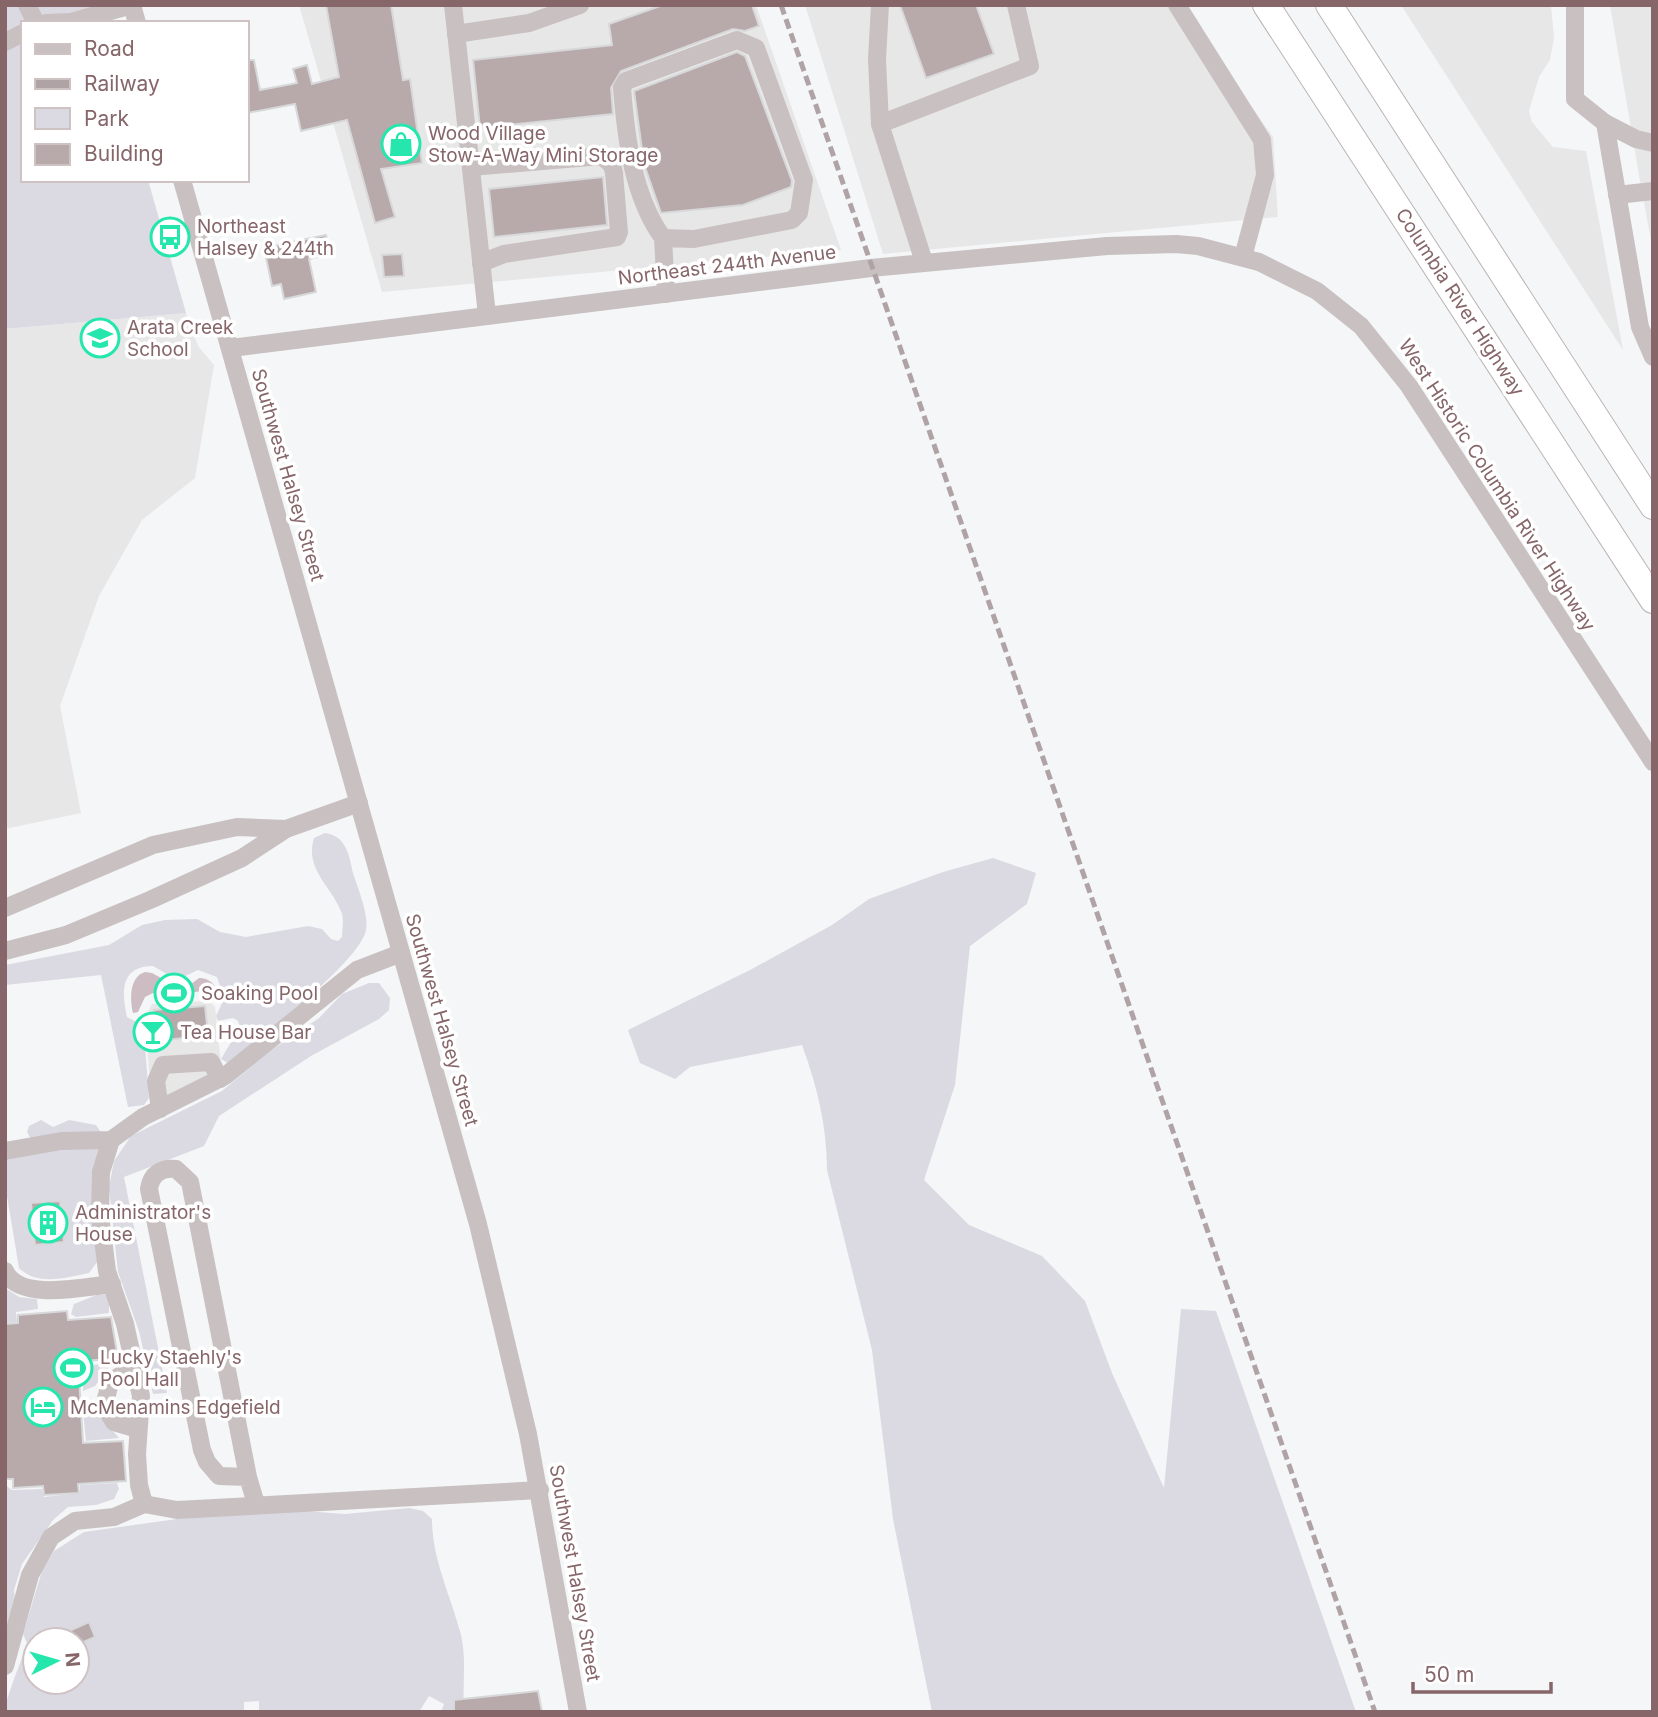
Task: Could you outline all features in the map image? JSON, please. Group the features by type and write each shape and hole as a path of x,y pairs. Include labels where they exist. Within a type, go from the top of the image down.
{"highway":[{"name":"Columbia River Highway","path":"1266,5 1653,600"},
{"path":"1329,5 1653,506"}],"street":[{"path":"27,5 35,21"},
{"path":"75,21 132,5"},
{"path":"453,5 487,315"},
{"path":"456,34 529,23 580,5"},
{"path":"880,5 877,59 880,124 924,262"},
{"path":"880,124 1030,66 1016,5"},
{"path":"1177,5 1262,140 1265,175 1237,255"},
{"path":"1575,5 1575,99 1605,123 1636,139 1653,143"},
{"path":"5,42 21,34"},
{"path":"663,238 694,239 792,220 799,213 804,180 756,48 749,43 737,40 626,81 622,88 631,158 650,221 663,238 666,294"},
{"path":"1605,123 1640,327 1653,357"},
{"path":"471,167 602,156 612,165 614,173 619,232 617,237 504,254 481,263"},
{"name":"Southwest Halsey Street","path":"183,182 478,1224 540,1490 578,1712"},
{"path":"1617,195 1653,191"},
{"name":"Northeast 244th Avenue","path":"231,348 924,262 1141,243 1198,246 1237,255"},
{"name":"West Historic Columbia River Highway","path":"1237,255 1291,276 1317,291 1354,319 1379,345 1409,386 1653,762"},
{"path":"5,951 66,935 150,900 242,858 286,830 359,803"},
{"path":"5,908 153,845 237,827 286,830"},
{"path":"144,1504 139,1485 138,1429 141,1399 125,1324 105,1256 100,1193 105,1152 111,1140 123,1129 220,1079 357,970 401,953"},
{"path":"160,1109 156,1081 163,1065 211,1062 215,1065 220,1079"},
{"path":"5,1152 61,1141 111,1140"},
{"path":"248,1476 219,1476 207,1462 202,1450 149,1189 153,1177 163,1169 176,1169 190,1182 248,1476 256,1504"},
{"path":"5,1271 9,1279 19,1287 33,1290 112,1284"},
{"path":"133,1366 110,1384 104,1406 114,1422 138,1429"},
{"path":"5,1666 30,1575 51,1536 75,1521 114,1517 144,1504 177,1510 540,1490"}],"shaded area":[{"path":"299,5 756,5 841,250 382,292"},
{"path":"805,5 1180,5 1273,137 1278,217 883,254"},
{"path":"1401,5 1551,5 1554,38 1550,60 1539,77 1529,111 1532,122 1553,147 1586,151 1623,350"},
{"path":"1610,5 1653,5 1653,251 1640,181"},
{"path":"186,313 198,346 214,365 195,478 142,520 99,596 60,706 81,813 5,829 5,329"},
{"name":"Soaking Pool","path":"145,972 183,990 199,978 206,979 214,985 218,994 213,996 201,991 173,996 153,993 145,997 138,1012 133,1013 133,983"},
{"path":"208,1001 215,1007 222,1073 152,1108 145,1018 152,1004"}],"green space":[{"path":"5,5 99,5 103,21 21,21 21,182 149,182 186,313 5,329"},
{"path":"325,833 338,838 348,853 367,924 360,943 347,960 306,1000 229,1064 221,1059 240,1027 238,1021 233,1018 218,1021 216,1016 224,999 217,977 198,970 177,980 153,966 135,970 126,982 124,998 127,1017 140,1024 145,1046 149,1098 144,1105 128,1107 101,975 5,985 5,965 109,945 142,925 165,920 197,919 220,932 246,937 308,926 322,929 331,939 338,941 342,937 342,914 313,860 314,838"},
{"path":"993,858 1036,873 1027,904 970,946 955,1085 924,1180 969,1225 1042,1256 1085,1301 1112,1373 1164,1488 1181,1309 1216,1311 1356,1712 932,1712 893,1519 872,1350 827,1170 820,1106 802,1045 690,1067 675,1079 640,1063 628,1030 750,970 832,925 869,899 943,872"},
{"path":"369,983 379,983 390,998 389,1010 379,1019 311,1056 219,1116 204,1146 124,1177 167,1393 153,1394 139,1331 118,1272 109,1187 114,1161 131,1136 222,1091 270,1051 319,1018 342,994"},
{"path":"41,1120 53,1127 69,1120 96,1125 102,1134 97,1262 89,1273 43,1279 26,1274 19,1268 5,1184 5,1133 8,1145 32,1141 27,1132 29,1126"},
{"path":"5,1288 19,1297 37,1299 38,1309 16,1312 17,1322 5,1323"},
{"path":"99,1294 109,1295 109,1313 76,1317 71,1314 74,1304"},
{"path":"114,1361 95,1386 83,1391 84,1367"},
{"path":"83,1411 97,1413 119,1438 86,1441"},
{"path":"117,1483 119,1489 114,1499 96,1505 68,1507 53,1520 22,1564 14,1590 16,1610 5,1638 5,1485 12,1490 42,1489 44,1497 80,1493 80,1485"},
{"path":"409,1508 423,1511 432,1519 435,1549 463,1645 464,1712 441,1712 444,1704 429,1696 419,1712 259,1712 259,1701 244,1702 244,1712 5,1712 21,1660 21,1696 91,1696 91,1626 25,1626 42,1571 54,1551 84,1532 184,1518 305,1511 345,1514"}],"building":[{"path":"326,5 391,5 403,80 410,79 422,163 381,169 395,217 375,223 347,120 301,131 295,104 248,113 248,60 254,60 260,90 297,83 293,69 307,65 312,84 339,77"},
{"path":"663,5 752,5 759,26 745,31 733,29 621,71 611,88 613,114 480,128 473,60 612,45 609,24"},
{"path":"900,5 976,5 994,54 926,78"},
{"path":"737,52 745,56 792,181 791,187 743,205 661,213 644,164 634,91"},
{"path":"603,177 607,225 494,237 489,189"},
{"path":"326,235 330,254 309,259 316,292 284,299 281,284 272,286 264,248"},
{"path":"402,254 404,276 384,277 382,255"},
{"path":"205,1006 208,1035 150,1042 149,1025 155,1022 154,1010"},
{"name":"Administrator's House","path":"60,1201 64,1242 35,1245 31,1203"},
{"name":"McMenamins Edgefield","path":"67,1311 68,1320 111,1317 118,1359 78,1361 83,1443 123,1441 126,1481 78,1484 79,1493 44,1495 43,1486 13,1488 13,1479 5,1479 5,1324 18,1323 18,1315"},
{"path":"538,1691 542,1712 454,1712 454,1700"}],"railway":[{"path":"781,5 1375,1712"}],"place":[{"name":"Wood Village Stow-A-Way Mini Storage","path":"401,144"},
{"name":"Northeast Halsey & 244th","path":"170,237"},
{"name":"Arata Creek School","path":"100,338"},
{"name":"Soaking Pool","path":"174,993"},
{"name":"Tea House Bar","path":"153,1032"},
{"name":"Administrator's House","path":"48,1223"},
{"name":"Lucky Staehly's Pool Hall","path":"73,1368"},
{"name":"McMenamins Edgefield","path":"43,1407"}]}
